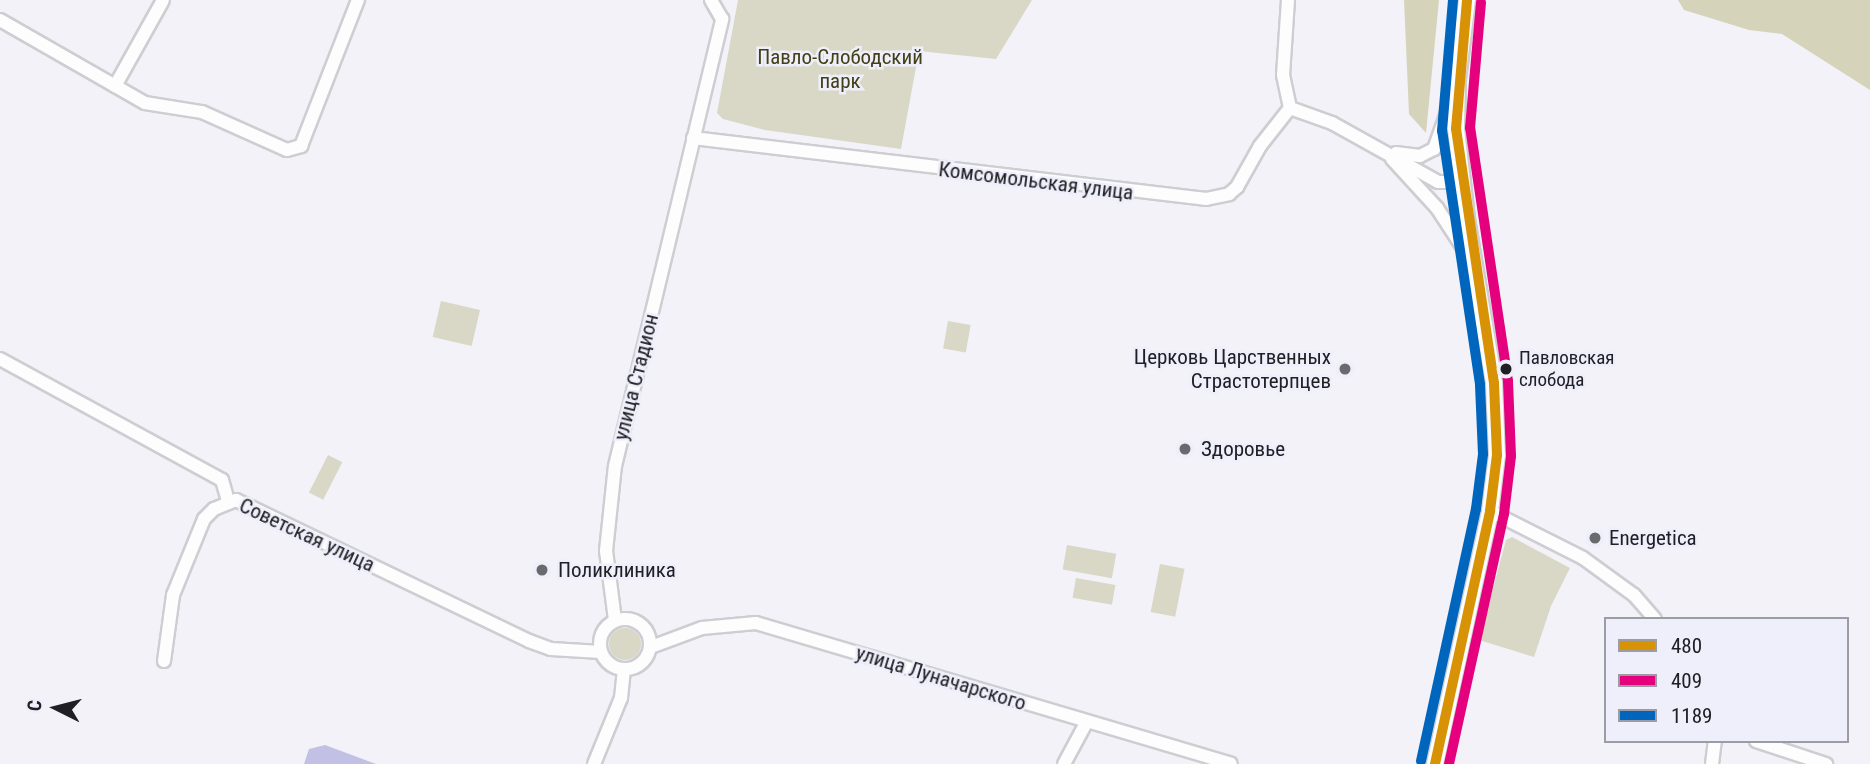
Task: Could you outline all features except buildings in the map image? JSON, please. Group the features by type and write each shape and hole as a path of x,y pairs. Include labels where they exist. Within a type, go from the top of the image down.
{"main road":[{"path":"1435,764 1490,511 1497,455 1495,395 1460,182 1457,79 1467,0"}],"street":[{"path":"115,86 163,0"},
{"path":"0,20 145,103 202,112 272,147 288,150 301,146 358,0"},
{"path":"693,138 722,19 711,0"},
{"path":"1288,0 1283,75 1290,108 1385,151 1438,182 1460,182"},
{"path":"1385,151 1420,156 1434,149 1457,79"},
{"name":"Комсомольская улица","path":"693,138 1206,200 1237,187 1260,146 1290,108"},
{"name":"улица Стадион","path":"615,620 606,551 615,466 693,138"},
{"path":"1385,151 1437,208 1474,265"},
{"name":"Советская улица","path":"0,359 222,480 228,501 243,502 529,641 551,649 601,652"},
{"path":"164,662 173,595 204,519 228,501"},
{"path":"1490,511 1583,558 1634,595 1653,617"},
{"path":"615,620 640,623 650,647 641,664 624,670 609,664 601,652 601,633 615,620"},
{"name":"улица Луначарского","path":"650,647 702,628 756,624 1231,764"},
{"path":"594,764 621,698 624,670"},
{"path":"1064,764 1086,723"},
{"path":"1712,764 1715,743"},
{"path":"1762,743 1826,764"}],"green space":[{"name":"Павло-Слободский парк","path":"738,0 1032,0 996,59 919,51 901,149 765,130 723,119 717,113"},
{"path":"1404,0 1439,0 1426,133 1409,114"},
{"path":"1678,0 1870,0 1870,90 1782,34 1749,30 1684,10"},
{"path":"441,301 480,310 472,346 433,337"},
{"path":"948,321 971,325 966,353 943,349"},
{"path":"328,455 342,462 323,500 309,492"},
{"path":"1512,537 1570,568 1551,606 1534,657 1479,640 1506,540"},
{"path":"1067,545 1116,554 1112,578 1063,570"},
{"path":"1160,564 1185,569 1175,617 1151,612"},
{"path":"1076,578 1115,585 1112,605 1073,598"},
{"path":"625,628 637,632 641,644 637,656 625,660 613,656 609,644 613,632"}],"water":[{"path":"325,745 376,764 304,764 309,749"}],"transit line":[{"name":"1189","path":"1421,761 1476,509 1483,454 1480,384 1442,131 1453,0"},
{"name":"480","path":"1435,764 1490,511 1497,455 1494,383 1456,129 1467,0"},
{"name":"409","path":"1449,764 1504,514 1511,456 1508,381 1470,128 1481,2"}],"place":[{"name":"Церковь Царственных Страстотерпцев","path":"1345,369"},
{"name":"Павловская слобода","path":"1506,369"},
{"name":"Здоровье","path":"1185,449"},
{"name":"Energetica","path":"1595,538"},
{"name":"Поликлиника","path":"542,570"}]}
